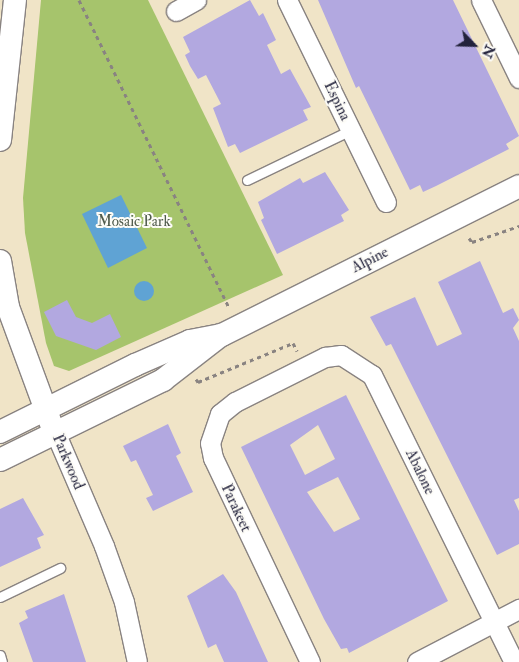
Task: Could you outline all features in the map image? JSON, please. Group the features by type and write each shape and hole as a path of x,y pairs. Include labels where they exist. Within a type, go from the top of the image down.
{"street":[{"path":"0,140 15,0"},
{"path":"176,11 196,0"},
{"name":"Espina","path":"287,0 386,202"},
{"path":"481,0 519,78"},
{"name":"Alpine","path":"0,460 163,380 222,335 519,186"},
{"name":"Parkwood","path":"0,261 8,307 44,410 108,555 124,602 137,662"},
{"name":"Alpine","path":"0,432 181,345 222,335"},
{"name":"Abalone","path":"280,379 341,354 372,375 514,662"},
{"name":"Parakeet","path":"280,379 220,414 210,443 213,458 310,662"},
{"path":"417,662 519,609"}],"lane":[{"path":"247,180 351,130"},
{"path":"0,597 60,568"},
{"path":"0,655 2,662"}],"path":[{"path":"79,0 229,307"},
{"path":"469,238 472,242 519,226"},
{"path":"195,377 198,382 293,343 300,356"}],"green space":[{"name":"Mosaic Park","path":"41,0 148,0 283,275 69,371 54,366 46,343 25,233 23,198"}],"water":[{"path":"121,195 147,248 108,268 82,214"},
{"path":"144,281 151,284 154,291 151,298 144,301 137,298 134,291 137,284"}],"building":[{"path":"250,0 259,16 263,13 276,40 267,45 281,74 290,69 311,107 303,110 308,120 240,153 235,144 228,147 213,108 221,104 206,75 198,79 190,66 185,55 190,52 183,37"},
{"path":"318,0 453,0 519,136 506,144 509,149 436,186 423,192 420,185 410,190 359,86 356,88"},
{"path":"325,172 349,210 341,215 344,221 277,254 261,220 264,218 258,202 300,178 303,183"},
{"path":"480,261 503,313 513,308 519,320 513,328 519,341 519,498 514,500 519,511 519,544 497,555 391,344 386,346 370,317 415,297 437,346 462,334 438,282"},
{"path":"67,300 76,317 92,323 110,314 121,337 96,350 56,336 44,312"},
{"path":"346,395 448,601 349,653 347,648 341,649 324,619 241,447","holes":["318,425 335,459 305,475 290,445","338,477 360,519 334,532 307,492"]},
{"path":"168,424 181,453 176,456 193,492 153,511 146,498 153,495 136,460 131,462 123,446"},
{"path":"23,498 44,535 37,538 41,548 0,567 0,509"},
{"path":"223,574 236,592 268,662 224,662 216,644 208,648 187,596"},
{"path":"64,594 86,662 33,662 19,623 28,618 25,611"}]}
